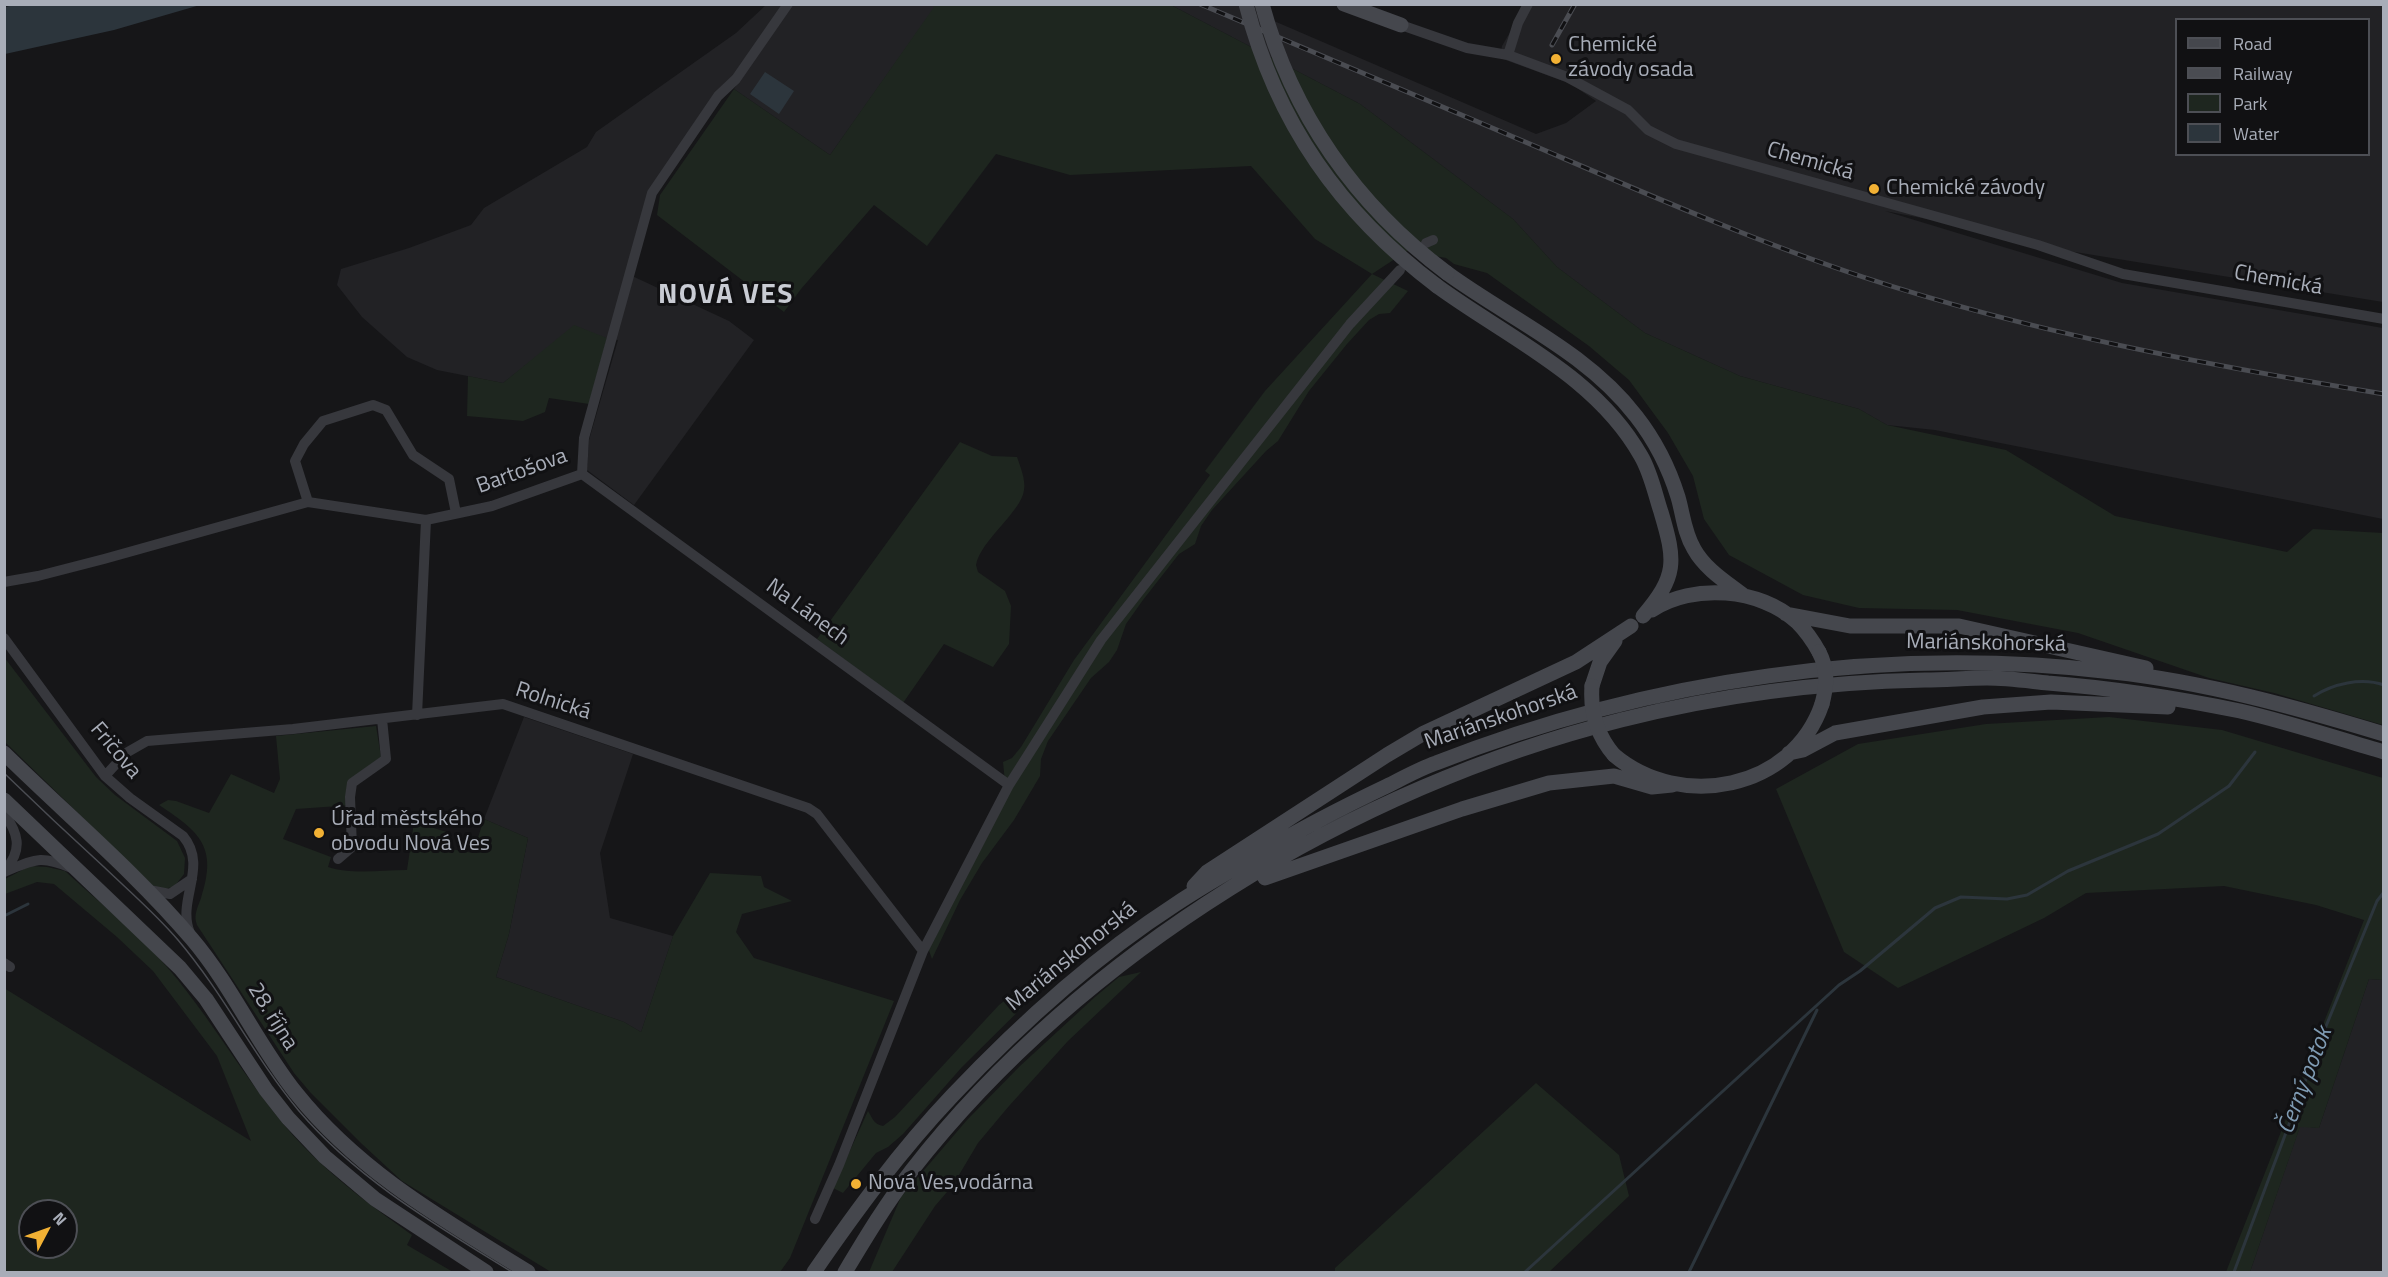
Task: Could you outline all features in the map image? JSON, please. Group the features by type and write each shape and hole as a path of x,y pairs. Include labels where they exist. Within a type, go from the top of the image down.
{"main road":[{"path":"1246,4 1268,74 1286,114 1313,158 1345,201 1377,236 1408,264 1596,397 1631,439 1643,458 1649,475 1671,555 1669,580 1644,616"},
{"path":"1262,4 1270,35 1285,73 1316,132 1339,168 1390,227 1416,250 1560,347 1593,372 1623,400 1647,432 1668,471 1679,500 1687,535 1694,550 1708,567 1743,595"},
{"path":"1344,4 1401,25"},
{"path":"1357,4 1401,25"},
{"path":"1175,904 1207,872 1386,755 1448,721 1576,662 1658,607 1680,598 1714,593 1743,595 1761,601 1786,614 1804,630 1826,667 1822,704 1812,729 1789,753 1769,768 1734,782 1709,787 1672,785 1652,787 1614,776 1549,783 1462,809 1278,872 1244,888 1203,914 1185,917"},
{"path":"1786,614 1850,626 1959,626 2160,671 2209,687"},
{"path":"1631,626 1603,657 1592,686 1594,718 1602,738 1614,755 1635,771 1672,785"},
{"name":"Mariánskohorská","path":"814,1272 868,1194 972,1075 1080,976 1175,904 1315,820 1433,764 1567,717 1669,692 1770,675 1886,664 1995,663 2114,672 2209,687 2306,710 2384,734"},
{"name":"Mariánskohorská","path":"845,1272 912,1170 964,1110 1006,1066 1065,1011 1133,955 1185,917 1321,835 1440,780 1571,733 1674,708 1774,691 1838,684 1989,678 2110,688 2243,712 2384,752"},
{"path":"1789,753 1803,750 1835,733 1983,707 2051,702 2243,712"},
{"name":"28. října","path":"4,753 144,888 194,941 283,1077 339,1140 401,1192 528,1272"},
{"name":"28. října","path":"4,800 180,968 206,999 273,1100 325,1157 375,1199 486,1272"}],"street":[{"name":"Bartošova","path":"4,582 104,559 308,502 426,520 492,506 582,474 584,438 652,193 718,96 736,79 788,4"},
{"path":"1508,55 1518,23 1528,4"},
{"name":"Chemická","path":"1401,25 1467,48 1508,55 1567,77 1628,110 1648,130 1676,144 2038,245 2123,274 2384,319"},
{"path":"815,1219 839,1165 923,951 1009,785 1101,640 1350,324 1400,270"},
{"path":"308,502 295,461 304,444 323,421 373,405 386,410 413,455 449,479 456,513"},
{"name":"Na Lánech","path":"582,474 1009,785"},
{"path":"417,715 426,520"},
{"name":"Fričova","path":"4,638 105,776 186,840 194,861 185,912 194,941"},
{"name":"Rolnická","path":"105,776 126,753 147,741 382,719 503,704 808,808 817,814 923,951"},
{"path":"338,859 351,847 352,783 386,759 382,719"},
{"path":"4,813 14,830 17,846 14,860 4,872"},
{"path":"4,872 41,859 51,860 76,870"},
{"path":"144,888 170,894 192,879"}],"shaded area":[{"path":"932,4 935,7 830,155 734,89 789,5"},
{"path":"766,5 788,5 654,192 630,275 729,321 754,340 634,505 587,470 589,440 618,340 607,338 536,357 503,383 437,370 407,357 362,317 337,285 341,269 409,248 471,225 484,208 587,147 596,132 736,33"},
{"path":"1171,5 1237,5 1536,134 1566,123 1596,101 1571,84 1500,58 1502,46 1526,5 2383,5 2383,302 2038,246 1969,227 1885,211 2122,283 2383,328 2383,519 1935,430 1887,425 1859,409 1740,376 1645,333 1557,267 1513,219 1360,104"},
{"path":"524,717 633,754 600,853 610,918 673,936 641,1032 624,1022 496,977 509,934 528,838 484,819"},
{"path":"2369,979 2383,980 2383,1272 2250,1272 2300,1126 2319,1128"}],"green space":[{"path":"932,5 1171,5 1360,104 1513,219 1557,267 1645,333 1740,376 1859,409 1887,425 2006,450 2115,516 2287,552 2313,529 2383,533 2383,725 2274,693 2209,678 2078,633 1957,610 1859,608 1803,595 1729,555 1704,519 1693,476 1668,433 1629,380 1589,346 1487,273 1454,264 1446,258 1407,251 1372,274 1315,239 1251,166 1070,175 996,154 927,246 874,205 784,312 657,215 660,195 734,89 830,155 934,7"},
{"path":"1372,274 1408,291 1390,313 1379,314 1369,320 1347,344 1309,391 1278,441 1212,510 1201,526 1195,544 1179,554 1143,600 1126,624 1117,650 1109,662 1091,678 1048,741 1041,759 1040,776 1014,820 982,863 960,900 932,959 927,945 1006,792 1003,762 1012,758 1021,747 1074,660 1210,475 1205,471 1265,391"},
{"path":"574,325 607,338 589,404 549,398 545,412 523,421 467,416 468,376 503,383"},
{"path":"960,442 992,456 1017,457 1023,478 1022,498 985,546 976,565 978,572 1005,591 1011,606 1009,644 993,667 944,644 903,703 817,639"},
{"path":"4,657 96,777 115,795 177,841 185,858 184,874 174,887 162,889 152,885 5,742"},
{"path":"2109,717 2222,730 2383,778 2383,980 2369,979 2319,1128 2300,1127 2250,1272 2226,1272 2364,920 2316,905 2224,886 2086,893 2044,918 1898,988 1844,952 1776,789 1858,744 1986,724"},
{"path":"376,726 381,757 356,775 353,805 296,809 283,839 331,857 328,867 367,872 407,870 414,822 450,833 445,848 473,853 484,819 528,838 509,934 496,977 624,1022 641,1032 673,936 710,873 761,876 764,887 792,901 742,914 736,932 754,958 894,1001 790,1258 780,1272 551,1272 402,1181 310,1092 294,1073 197,925 196,914 206,880 207,866 202,842 185,824 159,805 168,800 176,801 209,813 231,774 274,793 280,779 276,736"},
{"path":"30,866 65,871 125,924 159,958 196,1004 283,1124 303,1146 342,1182 412,1235 407,1245 453,1272 5,1272 4,988 251,1141 217,1056 153,971 54,884 37,882 5,894 5,879"},
{"path":"1044,970 1050,980 962,1067 903,1134 888,1147 876,1153 843,1193 833,1188 868,1111 875,1122 883,1126 895,1117 999,1005"},
{"path":"1141,972 1068,1041 978,1143 953,1185 935,1206 892,1272 869,1272 901,1197 967,1120 1020,1066 1095,997 1119,977"},
{"path":"1536,1083 1619,1155 1629,1196 1549,1272 1335,1272 1335,1268"}],"water":[{"path":"200,4 114,30 5,54 5,7 14,5"},
{"path":"765,72 794,91 779,114 750,94"}],"waterway":[{"path":"2314,696 2348,683 2366,682 2384,685"},
{"path":"1525,1272 1839,985 1860,971 1935,908 1961,897 2007,899 2027,895 2068,871 2158,834 2229,786 2255,752"},
{"name":"Černý potok","path":"2234,1272 2322,1036 2377,901 2384,892"},
{"path":"4,916 28,904"},
{"path":"1689,1272 1817,1010"}],"tram line":[{"path":"4,773 161,921 178,940 210,982 283,1090 322,1136 346,1159 399,1200 512,1272"}],"railway":[{"path":"1200,4 1695,214 1863,277 1991,315 2121,346 2384,394"},
{"path":"1552,45 1575,4"}],"place":[{"name":"Chemické závody osada","path":"1556,59"},
{"name":"Chemické závody","path":"1874,189"},
{"name":"Úřad městského obvodu Nová Ves","path":"319,833"},
{"name":"Nová Ves,vodárna","path":"856,1184"}],"district":[{"name":"NOVÁ VES","path":"726,296"}]}
